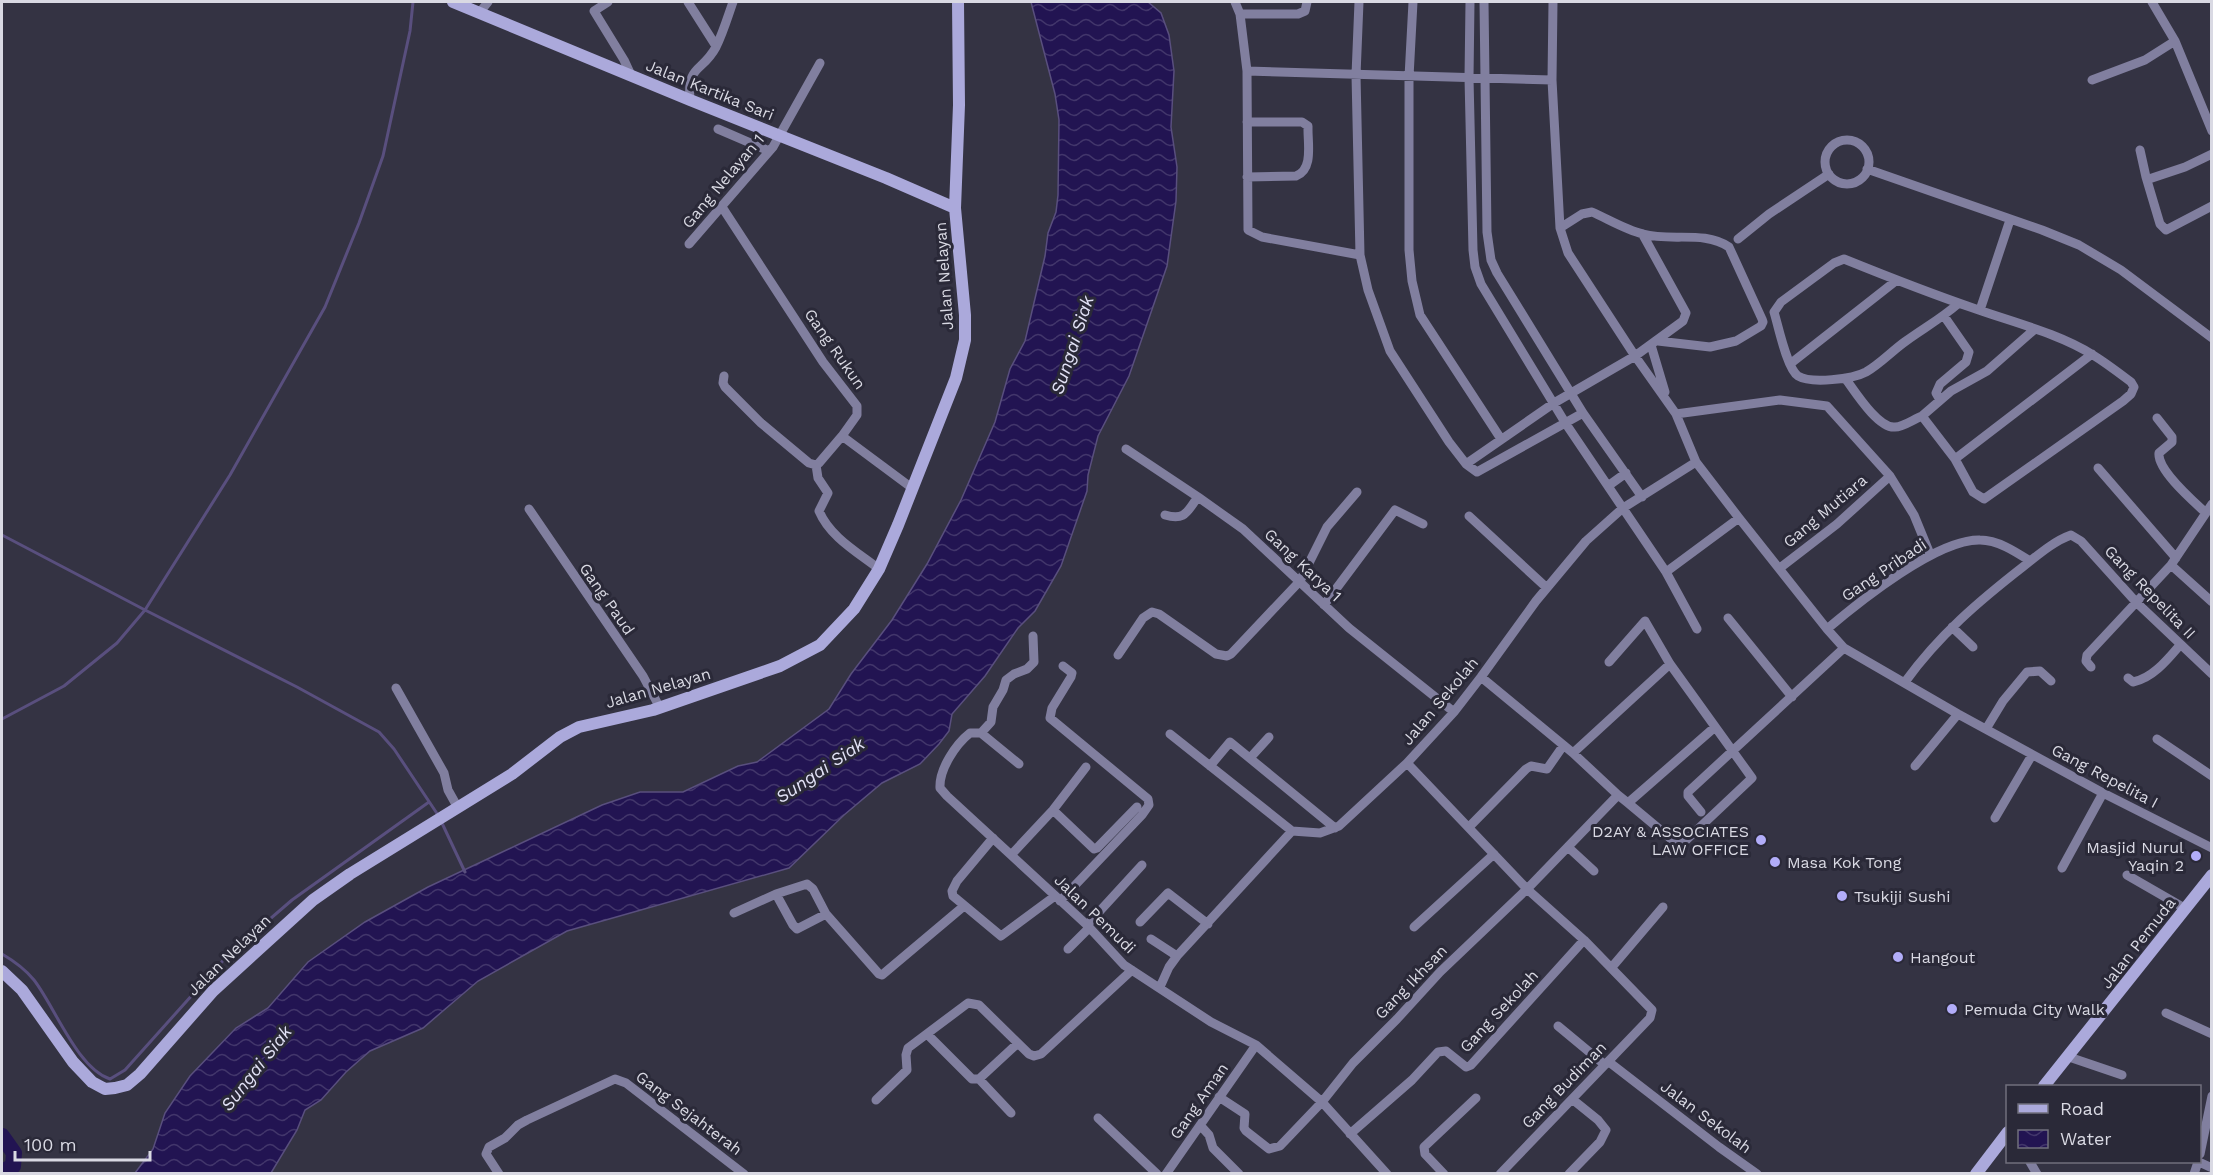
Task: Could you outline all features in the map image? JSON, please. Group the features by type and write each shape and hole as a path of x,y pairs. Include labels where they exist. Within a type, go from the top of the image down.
{"main road":[{"name":"Jalan Kartika Sari","path":"453,2 690,100 775,144 886,178 956,208"},
{"name":"Jalan Nelayan","path":"2,971 22,990 85,1077 105,1089 127,1085 140,1074 213,991 313,900 512,774 560,737 579,727 660,708 714,690 780,666 820,645 854,609 879,569 956,378 965,340 956,208 959,105 958,2"},
{"name":"Jalan Pemuda","path":"2047,1085 2211,875"},
{"path":"1976,1173 2006,1133"}],"street":[{"path":"480,12 488,2"},
{"path":"588,2 619,51 631,75"},
{"path":"594,11 608,2"},
{"path":"688,2 716,46"},
{"path":"690,100 692,74 716,46 733,2"},
{"path":"1235,2 1240,14 1247,71 1249,232 1262,237 1360,255"},
{"path":"1240,14 1298,14 1305,11 1307,2"},
{"path":"1359,2 1356,75 1360,255 1368,290 1390,351 1449,442 1473,470 1482,471 1583,413"},
{"path":"1413,2 1409,77 1409,250 1412,281 1420,315 1501,439"},
{"path":"1470,2 1469,78 1475,267 1480,284 1566,424 1666,572 1697,629"},
{"path":"1484,2 1487,232 1491,260 1583,413 1642,497"},
{"path":"1553,2 1552,80 1560,228 1568,253 1635,356 1668,400"},
{"path":"2152,2 2175,41 2208,112 2211,131"},
{"path":"2092,80 2145,60 2175,41"},
{"name":"Gang Nelayan 1","path":"689,244 775,144 820,63"},
{"path":"1247,71 1552,80"},
{"path":"1247,122 1302,122 1308,126 1307,167 1301,175 1274,178 1248,177"},
{"path":"718,129 775,144"},
{"path":"1847,140 1857,142 1865,149 1869,159 1867,169 1857,181 1847,184 1837,181 1829,174 1825,165 1826,154 1832,145 1847,140"},
{"path":"2140,150 2160,224 2166,230 2211,206"},
{"path":"2146,177 2152,178 2185,167 2211,154"},
{"path":"1867,169 2042,230 2079,246 2121,270 2211,338"},
{"path":"1738,239 1829,174"},
{"name":"Gang Rukun","path":"722,207 823,362 857,406 857,415 842,436"},
{"path":"1560,228 1582,214 1592,212 1643,235 1707,238 1718,240 1729,247 1763,322 1761,326 1736,340 1710,347 1655,344"},
{"path":"1980,310 2010,220"},
{"path":"1466,464 1554,403 1655,344 1683,321 1686,314 1643,235"},
{"path":"1922,416 1955,459 1973,492 1984,499 2123,401 2131,394 2134,387 2131,382 2092,354 2035,329 1844,259 1834,263 1781,302 1774,312 1790,364 1799,377 1820,380 1845,378 1866,372 1959,303"},
{"path":"1475,267 1491,260"},
{"path":"1790,364 1897,280"},
{"path":"1940,400 1936,393 1940,384 1969,358 1969,352 1944,316"},
{"path":"1845,378 1864,404 1887,426 1896,428 1922,416 1965,381 1987,371 2035,329"},
{"path":"1655,344 1668,400"},
{"path":"1955,459 2092,354"},
{"path":"724,376 725,387 761,423 809,463 816,465"},
{"name":"Gang Repelita I","path":"1668,400 1696,462 1844,648 2103,794 2211,848"},
{"path":"1676,414 1780,400 1820,404 1832,411 1890,476 1914,515 1930,554"},
{"path":"2157,418 2172,437 2172,442 2159,453 2159,461 2184,494 2205,512"},
{"path":"816,465 842,436 912,488"},
{"name":"Gang Karya 1","path":"1126,449 1243,529 1349,628 1454,712"},
{"name":"Jalan Sekolah","path":"1650,1018 1652,1014 1649,1006 1612,967 1527,889 1407,763 1454,712 1546,588 1586,541 1623,508 1696,462"},
{"path":"816,465 818,478 828,493 820,505 819,511 823,521 840,540 879,569"},
{"path":"2098,468 2174,561 2211,602"},
{"path":"1608,486 1626,473"},
{"name":"Gang Mutiara","path":"1780,568 1837,524 1890,476"},
{"path":"1118,655 1143,618 1152,612 1159,614 1216,654 1227,656 1231,654 1300,581 1327,527 1357,492"},
{"path":"1165,515 1182,517 1198,497"},
{"path":"2091,668 2086,661 2088,655 2174,561 2211,504"},
{"name":"Gang Paud","path":"529,509 643,676 660,708"},
{"path":"1324,605 1395,510 1423,524"},
{"path":"1469,516 1546,588"},
{"path":"1666,572 1739,518"},
{"name":"Gang Repelita II","path":"2030,561 2065,537 2070,536 2081,541 2136,602 2211,674"},
{"name":"Gang Pribadi","path":"1827,629 1850,609 1930,554 1980,540 2010,548 2030,561"},
{"path":"1905,682 1931,648 1952,627 1997,586 2030,561"},
{"path":"1728,618 1792,697"},
{"path":"1481,677 1573,753 1618,795 1676,843 1682,844 1752,780 1751,775 1670,664 1645,621 1609,662"},
{"path":"1952,627 1973,647"},
{"path":"1019,764 981,734 991,722 993,707 1006,680 1027,669 1034,662 1033,636"},
{"path":"2128,678 2133,682 2142,680 2180,645"},
{"path":"1701,812 1687,793 1844,648"},
{"path":"1573,753 1670,664"},
{"path":"993,838 954,886 953,896 1001,936 1058,898 1142,815 1149,805 1148,799 1050,718 1052,708 1072,673 1063,666"},
{"path":"1986,729 2002,701 2027,672 2040,672 2051,681"},
{"path":"396,688 444,773 454,811"},
{"path":"1915,766 1958,714"},
{"path":"1628,802 1715,727"},
{"name":"Jalan Pemudi","path":"981,734 970,733 963,738 942,772 940,788 1058,898 1116,958 1212,1022 1256,1045 1322,1102 1388,1173"},
{"path":"1170,734 1292,831 1320,833 1335,828 1407,763"},
{"path":"1250,758 1269,737"},
{"path":"2157,739 2211,776"},
{"path":"1210,766 1230,742 1335,828"},
{"path":"1468,827 1526,769 1531,766 1547,769 1563,746"},
{"path":"1995,818 2032,755"},
{"path":"1012,854 1053,810 1086,767"},
{"path":"2062,868 2103,794"},
{"name":"Gang Ikhsan","path":"1219,1097 1245,1114 1244,1128 1269,1149 1280,1146 1322,1102 1353,1063 1440,972 1569,848 1618,795"},
{"path":"1053,810 1094,849 1097,849 1137,807"},
{"path":"1160,987 1176,956 1292,831"},
{"path":"1569,848 1594,871"},
{"path":"1414,927 1494,854"},
{"path":"1068,949 1142,865"},
{"path":"2127,875 2186,909"},
{"path":"734,913 776,894 807,884 813,889 826,914 882,975 964,906"},
{"path":"1140,922 1168,893 1208,924"},
{"path":"776,894 793,926 797,929 826,914"},
{"path":"1612,967 1664,907"},
{"path":"1151,939 1176,956"},
{"name":"Gang Sekolah","path":"1350,1134 1412,1080 1438,1052 1446,1051 1462,1065 1466,1067 1471,1065 1584,940"},
{"path":"876,1100 907,1070 908,1048 968,1003 979,1005 1029,1054 1034,1056 1041,1054 1132,970"},
{"path":"2166,1013 2211,1034"},
{"name":"Gang Budiman","path":"1500,1173 1650,1018"},
{"name":"Jalan Sekolah","path":"1558,1026 1719,1148 1757,1173"},
{"path":"927,1034 972,1079 979,1079 1018,1043"},
{"name":"Gang Aman","path":"1166,1173 1256,1045"},
{"path":"2069,1057 2122,1075"},
{"name":"Gang Sejahterah","path":"499,1173 486,1154 489,1146 505,1138 518,1125 527,1120 615,1079 626,1083 744,1173"},
{"path":"979,1079 1011,1113"},
{"path":"2201,1144 2211,1096"},
{"path":"1444,1173 1425,1154 1424,1146 1476,1098"},
{"path":"1569,1173 1600,1142 1606,1130 1598,1120 1572,1099"},
{"path":"1098,1118 1157,1173"},
{"path":"1200,1125 1209,1135 1213,1148 1239,1173"}],"water":[{"name":"Sungai Siak","path":"1031,2 1148,2 1161,13 1169,35 1174,71 1171,127 1177,167 1176,201 1167,266 1129,376 1098,436 1088,475 1087,491 1061,566 1035,611 1018,628 985,676 952,714 949,731 920,764 882,783 844,815 789,868 567,931 478,981 423,1028 370,1051 346,1072 321,1100 305,1110 297,1130 271,1173 135,1173 153,1149 165,1113 190,1076 236,1028 268,1008 308,962 365,922 428,887 602,805 640,792 683,792 738,766 757,762 829,709 851,674 892,620 927,564 961,500 995,422 1010,369 1025,341 1058,195 1059,120 1055,94"}],"waterway":[{"path":"2,719 64,686 117,643 145,610 230,475 325,307 359,223 383,156 410,31 413,2"},
{"path":"2,535 297,687 379,732 394,749 438,815"},
{"path":"2,954 34,980 77,1050 98,1073 110,1079 125,1070 228,955 292,900 429,802"},
{"path":"441,821 465,872"},
{"path":"2,1136 14,1153 13,1166 2,1172"}],"place":[{"name":"D2AY & ASSOCIATES LAW OFFICE","path":"1761,840"},
{"name":"Masjid Nurul Yaqin 2","path":"2196,856"},
{"name":"Masa Kok Tong","path":"1775,862"},
{"name":"Tsukiji Sushi","path":"1842,896"},
{"name":"Hangout","path":"1898,957"},
{"name":"Pemuda City Walk","path":"1952,1009"}]}
